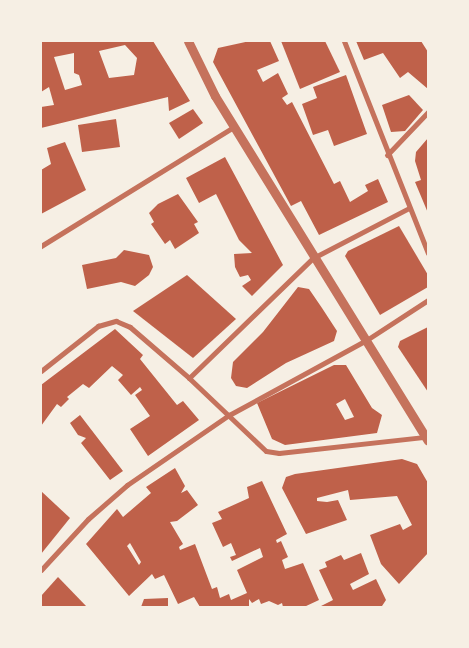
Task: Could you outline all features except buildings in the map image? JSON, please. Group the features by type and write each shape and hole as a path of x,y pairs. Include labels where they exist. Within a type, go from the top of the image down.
{"street":[{"path":"41,371 98,326 116,320 130,327 189,378 260,446 279,453 426,439 234,128 198,65 188,41"},
{"path":"344,41 387,155 428,253"},
{"path":"387,155 428,112"},
{"path":"41,246 234,128"},
{"path":"189,378 313,258 409,208"},
{"path":"41,570 116,493 229,415 365,341 428,300"}]}
